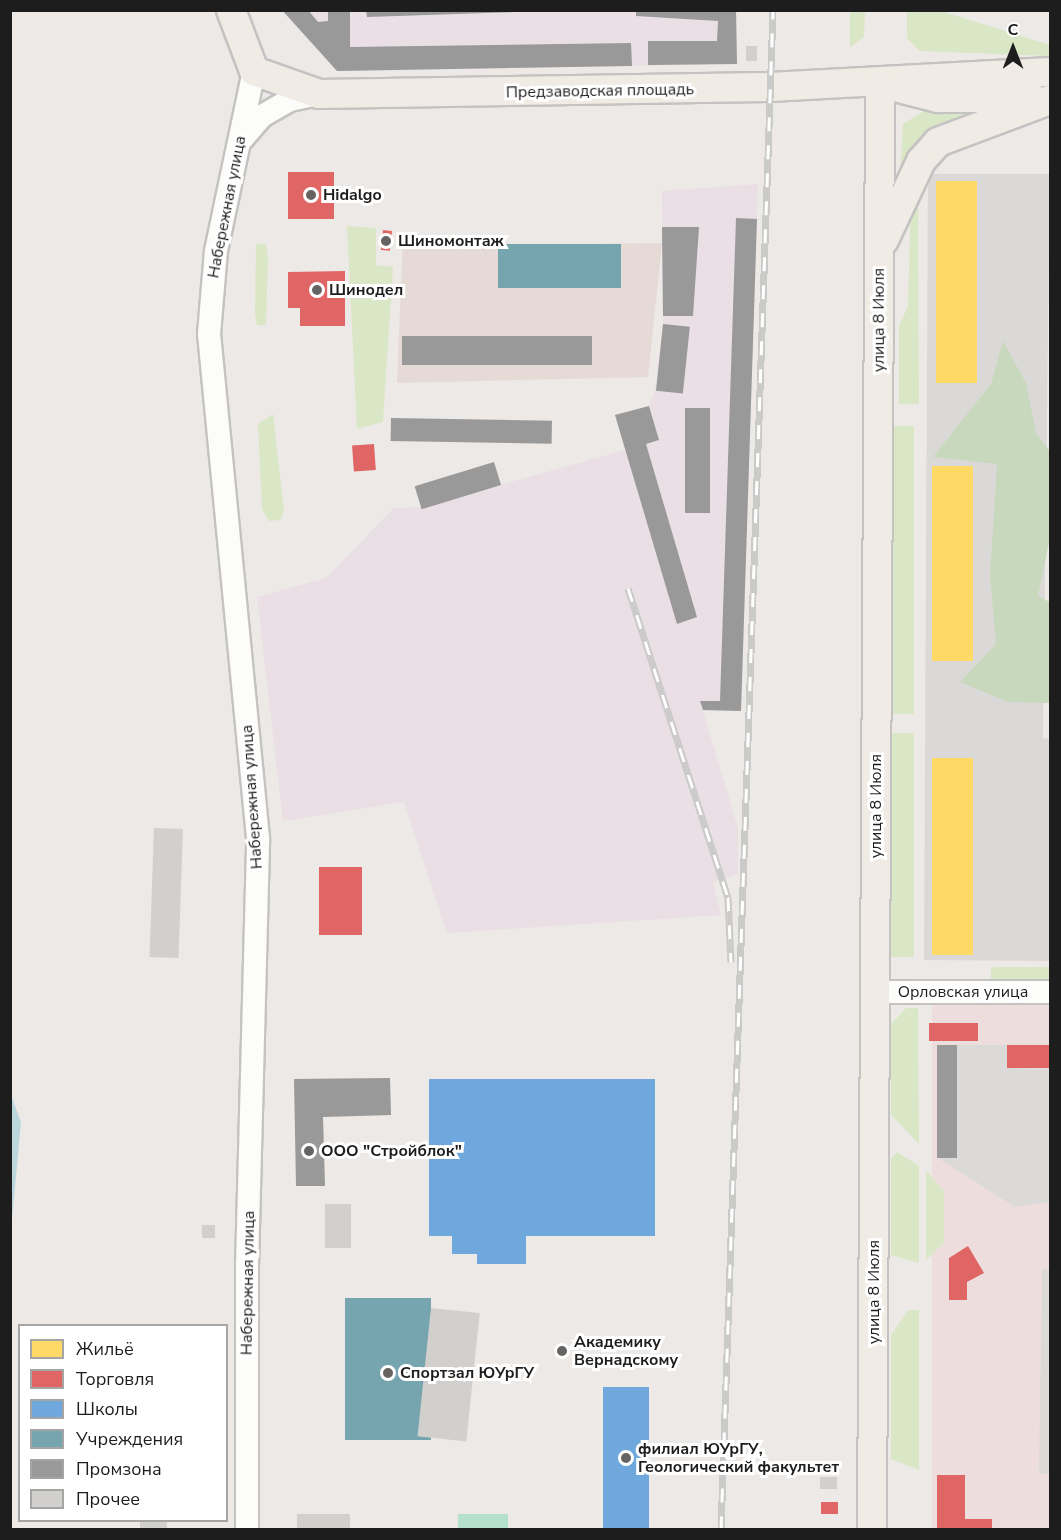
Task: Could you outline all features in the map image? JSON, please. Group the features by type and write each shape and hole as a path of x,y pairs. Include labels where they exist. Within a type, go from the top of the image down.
{"main road":[{"path":"231,10 254,71 319,94"},
{"name":"Предзаводская площадь","path":"319,94 880,84 938,74 1050,72"},
{"name":"Предзаводская площадь","path":"880,84 938,98 1050,99"},
{"name":"улица 8 Июля","path":"872,1530 880,84"},
{"path":"879,250 921,161 938,141 1050,99"}],"street":[{"name":"Набережная улица","path":"247,1530 247,1266 258,837 209,359 216,251 254,71"},
{"path":"241,140 262,116 290,100 319,94"},
{"name":"Орловская улица","path":"875,992 1050,992"}],"shaded area":[{"path":"282,11 736,11 737,64 337,71"},
{"path":"928,174 1050,174 1043,738 1050,739 1050,961 924,960"},
{"path":"758,184 741,711 703,711 738,829 738,874 713,882 721,915 447,933 404,802 283,821 257,597 326,578 394,508 421,507 625,450 615,415 649,406 655,391 663,324 662,191"},
{"path":"403,234 497,238 498,245 662,243 648,377 397,383"},
{"path":"932,1000 1050,1000 1050,1530 932,1530"},
{"path":"937,1045 1007,1045 1007,1068 1050,1069 1050,1202 1015,1207 938,1158"},
{"path":"1042,1269 1050,1269 1050,1474 1039,1474"}],"green space":[{"path":"850,11 865,11 864,37 850,47"},
{"path":"907,11 941,11 1050,45 1050,56 919,51 907,38"},
{"path":"1024,103 949,131 899,195 903,124 932,106"},
{"path":"918,183 919,404 899,404 899,326 908,306 911,196"},
{"path":"347,226 376,228 376,265 393,267 383,422 357,429"},
{"path":"256,244 266,244 268,257 266,325 257,325 255,314"},
{"path":"1003,341 1026,383 1036,433 1050,451 1050,538 1038,596 1050,602 1050,703 1008,702 960,682 996,644 990,576 997,464 933,457 991,384"},
{"path":"273,414 284,511 280,520 269,521 262,509 258,424"},
{"path":"889,426 914,426 914,714 889,714"},
{"path":"889,733 914,733 914,957 889,957"},
{"path":"991,967 1050,967 1050,981 991,981"},
{"path":"906,1008 918,1008 919,1144 891,1115 891,1024"},
{"path":"897,1152 919,1166 919,1263 891,1255 891,1159"},
{"path":"926,1170 944,1191 944,1243 926,1260"},
{"path":"908,1310 919,1310 919,1470 891,1459 891,1335"},
{"path":"458,1514 508,1514 508,1529 458,1529"}],"water":[{"path":"10,1095 21,1122 11,1230"}],"building: Жильё":[{"path":"936,181 977,181 977,383 936,383"},
{"path":"932,466 973,466 973,661 932,661"},
{"path":"932,758 973,758 973,955 932,955"}],"building: Торговля":[{"name":"Hidalgo","path":"288,172 334,172 334,219 288,219"},
{"name":"Шиномонтаж","path":"383,230 392,231 390,251 381,250"},
{"name":"Шинодел","path":"345,271 345,326 300,326 300,308 288,308 288,272"},
{"path":"374,444 376,470 354,471 352,446"},
{"path":"319,867 362,867 362,935 319,935"},
{"path":"929,1023 978,1023 978,1041 929,1041"},
{"path":"1007,1045 1050,1045 1050,1068 1007,1068"},
{"path":"968,1246 984,1273 967,1282 967,1300 949,1300 949,1258"},
{"path":"937,1475 965,1475 965,1519 992,1519 992,1530 937,1530"},
{"path":"821,1502 838,1502 838,1514 821,1514"}],"building: Школы":[{"path":"429,1079 655,1079 655,1236 526,1236 526,1264 477,1264 477,1254 452,1254 452,1236 429,1236"},
{"name":"филиал ЮУрГУ, Геологический факультет","path":"603,1387 649,1387 649,1530 603,1530"}],"building: Учреждения":[{"path":"498,244 621,244 621,288 498,288"},
{"name":"Спортзал ЮУрГУ","path":"345,1298 431,1298 431,1440 345,1440"}],"building: Промзона":[{"path":"282,10 308,10 318,22 328,21 328,10 350,10 350,47 631,43 632,66 337,71"},
{"path":"366,10 515,10 515,12 367,17"},
{"path":"636,10 736,10 737,64 648,65 648,41 717,41 718,21 636,16"},
{"path":"736,218 757,219 741,711 703,710 700,701 720,701"},
{"path":"662,227 699,227 693,316 663,316"},
{"path":"663,324 690,327 683,393 656,391"},
{"path":"402,336 592,336 592,365 402,365"},
{"path":"649,406 659,440 646,444 697,617 677,624 615,415"},
{"path":"685,408 710,408 710,513 685,513"},
{"path":"391,418 552,421 552,444 391,441"},
{"path":"494,462 501,485 422,509 415,486"},
{"path":"937,1045 957,1045 957,1158 937,1158"},
{"name":"ООО \"Стройблок\"","path":"390,1078 391,1115 323,1117 325,1186 296,1186 294,1079"}],"building: Прочее":[{"path":"746,46 757,46 757,61 746,61"},
{"path":"154,828 183,829 178,958 149,957"},
{"path":"325,1204 351,1204 351,1248 325,1248"},
{"path":"202,1225 215,1225 215,1238 202,1238"},
{"path":"431,1308 480,1313 466,1441 418,1436"},
{"path":"820,1477 837,1477 837,1489 820,1489"},
{"path":"297,1514 350,1514 350,1530 297,1530"},
{"path":"140,1522 167,1522 167,1530 140,1530"}],"railway":[{"path":"721,1530 773,10"},
{"path":"628,588 728,897 731,962"}],"place":[{"name":"Hidalgo","path":"311,195"},
{"name":"Шиномонтаж","path":"386,241"},
{"name":"Шинодел","path":"317,290"},
{"name":"ООО \"Стройблок\"","path":"309,1151"},
{"name":"Академику Вернадскому","path":"562,1351"},
{"name":"Спортзал ЮУрГУ","path":"388,1373"},
{"name":"филиал ЮУрГУ, Геологический факультет","path":"626,1458"}]}
